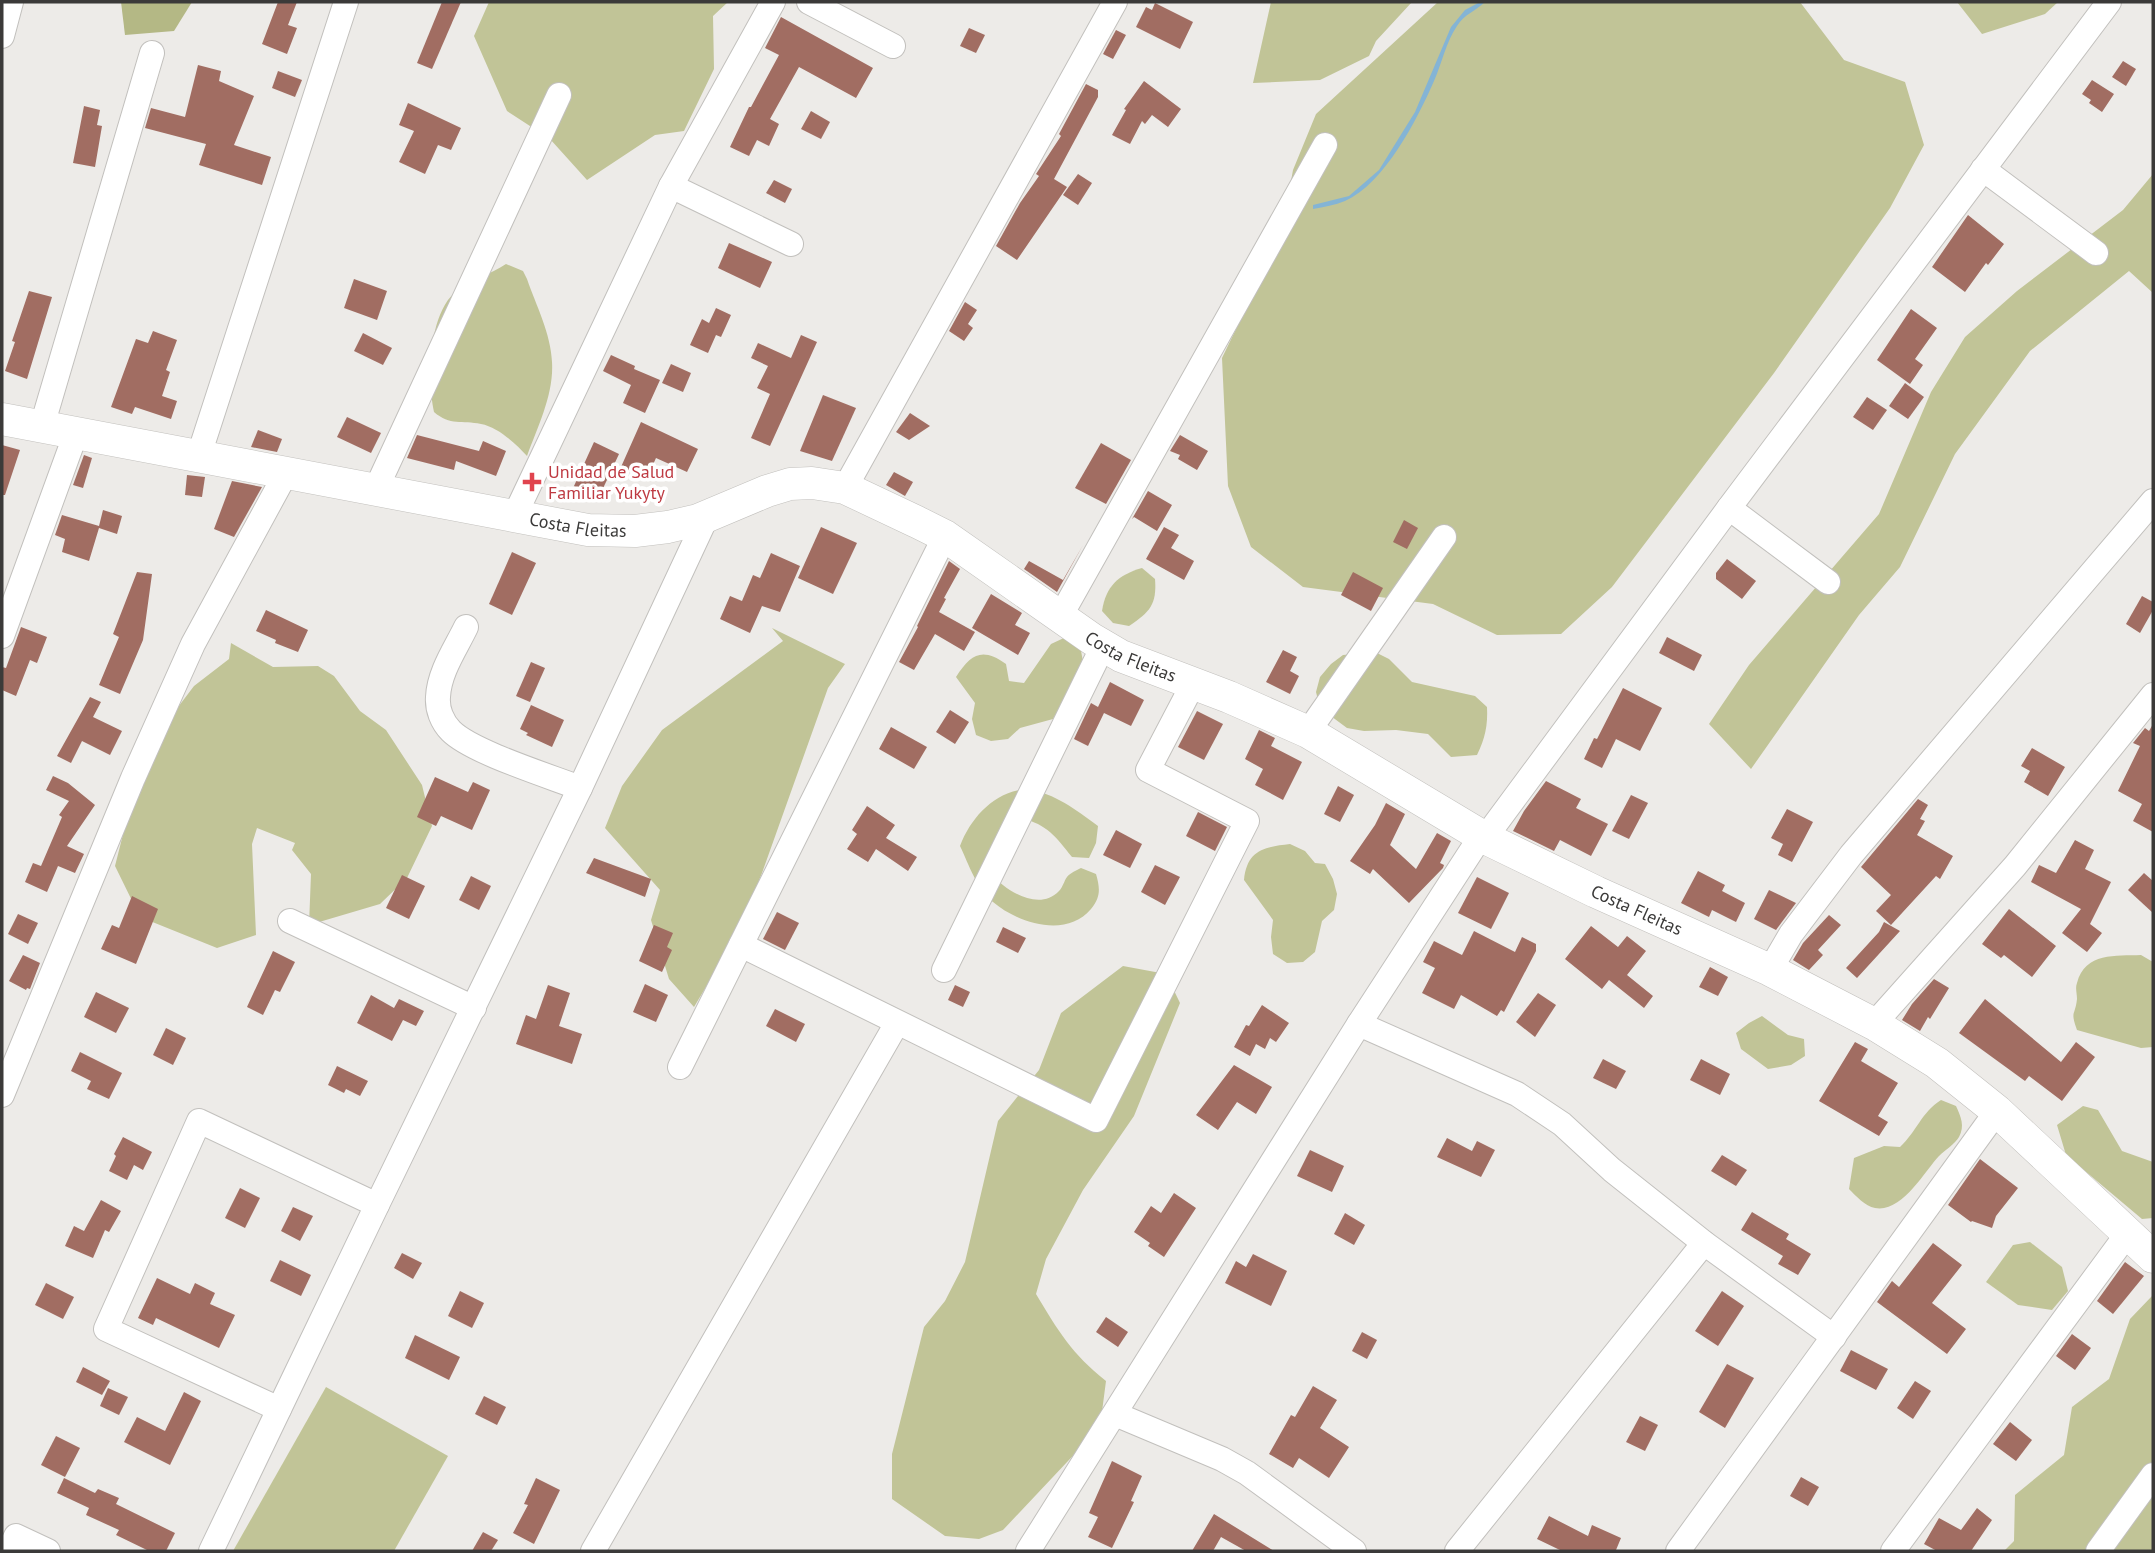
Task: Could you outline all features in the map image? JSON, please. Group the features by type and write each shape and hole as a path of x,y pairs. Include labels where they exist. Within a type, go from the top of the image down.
{"main road":[{"name":"Costa Fleitas","path":"2,419 588,530 635,531 668,527 707,516 790,484 812,483 845,488 945,536 1103,646 1156,671 1308,732 1483,837 1596,892 1769,970 1874,1024 1937,1063 1997,1111 2153,1257"}],"street":[{"path":"2,36 11,2"},
{"path":"199,455 346,2"},
{"path":"514,517 671,186 773,2"},
{"path":"809,2 893,46"},
{"path":"845,488 1115,2"},
{"path":"1028,1551 1359,1024 1483,837 2109,2"},
{"path":"42,426 152,53"},
{"path":"376,489 559,95"},
{"path":"1060,617 1325,145"},
{"path":"1983,169 2096,253"},
{"path":"671,186 791,244"},
{"path":"2,636 76,433"},
{"path":"2,1095 133,778 193,644 286,473"},
{"path":"1769,970 1791,934 1851,855 2153,500"},
{"path":"1729,508 1828,582"},
{"path":"212,1551 580,788 707,516"},
{"path":"680,1067 945,536"},
{"path":"1308,732 1444,537"},
{"path":"466,627 440,681 437,699 439,714 450,730 462,740 485,751 580,788"},
{"path":"944,970 1103,646"},
{"path":"741,945 1096,1120 1247,821 1148,771 1193,684"},
{"path":"1874,1024 2015,866 2153,695"},
{"path":"290,921 474,1007"},
{"path":"593,1551 897,1023"},
{"path":"1359,1024 1517,1094 1562,1124 1612,1170 1704,1243 1834,1337"},
{"path":"1678,1551 1997,1111"},
{"path":"279,1409 106,1329 199,1121 377,1205"},
{"path":"1893,1551 2128,1233"},
{"path":"1457,1551 1704,1243"},
{"path":"1115,1414 1222,1459 1247,1473 1354,1551"},
{"path":"2098,1551 2153,1475"},
{"path":"9,1551 16,1536 48,1551"}],"green space":[{"path":"121,2 192,2 174,31 125,35"},
{"path":"489,2 728,2 713,16 714,69 684,131 655,135 587,180 550,139 507,111 474,36"},
{"path":"1271,2 1412,2 1376,41 1369,56 1320,80 1253,83"},
{"path":"1438,2 1800,2 1844,60 1905,82 1924,145 1890,208 1774,373 1612,587 1561,634 1497,635 1433,604 1303,587 1251,547 1228,486 1222,358 1281,236 1293,170 1316,114"},
{"path":"1957,2 2058,2 2045,14 1982,34"},
{"path":"2153,174 2153,293 2129,271 2030,351 1955,454 1900,567 1859,615 1751,769 1709,724 1749,665 1879,514 1931,392 1965,337 2017,291 2123,210"},
{"path":"506,264 523,271 551,351 552,374 548,398 527,456 512,441 494,429 481,424 451,421 440,416 434,412 432,398 432,347 435,329 448,300 458,290"},
{"path":"1142,568 1155,579 1155,595 1151,607 1129,626 1113,623 1102,611 1110,588 1126,574"},
{"path":"772,628 845,664 828,688 737,935 694,1007 669,979 651,920 660,890 605,828 622,786 662,730 783,641"},
{"path":"1066,637 1080,645 1083,662 1053,719 1020,728 1008,739 991,741 976,735 972,719 975,703 956,677 967,663 978,656 990,656 1006,664 1009,681 1024,683 1051,644"},
{"path":"231,643 273,667 318,666 334,676 360,711 386,730 422,785 432,826 407,878 380,904 309,925 311,874 292,850 295,843 257,828 252,844 256,935 217,948 140,917 115,866 132,799 166,723 194,686 229,659"},
{"path":"1375,652 1389,659 1412,682 1475,696 1487,707 1485,732 1477,755 1451,757 1428,734 1347,728 1320,708 1316,692 1320,677 1331,664 1343,655"},
{"path":"1027,789 1056,798 1098,826 1096,843 1089,858 1072,857 1050,832 1021,818 991,874 1005,887 1023,897 1042,900 1059,891 1068,876 1081,868 1096,874 1099,888 1097,900 1081,918 1069,923 1043,925 1029,922 1004,910 982,890 960,846 971,825 986,807 1005,795"},
{"path":"1290,844 1305,851 1315,863 1325,864 1337,894 1334,910 1322,921 1315,952 1303,962 1287,963 1273,954 1273,920 1244,880 1249,862 1258,852"},
{"path":"2141,955 2153,962 2153,1047 2141,1048 2077,1030 2073,1016 2077,999 2076,985 2081,973 2094,961 2103,958"},
{"path":"1123,966 1166,974 1180,1003 1134,1116 1083,1190 1046,1259 1036,1294 1066,1341 1106,1381 1100,1427 1003,1530 979,1539 945,1536 892,1499 892,1454 924,1327 945,1301 965,1262 998,1121 1039,1070 1061,1013"},
{"path":"1762,1016 1788,1035 1804,1039 1805,1056 1791,1065 1768,1069 1741,1049 1736,1033"},
{"path":"1941,1100 1956,1106 1962,1121 1957,1140 1939,1156 1912,1190 1894,1204 1875,1208 1861,1200 1849,1189 1854,1158 1884,1146 1900,1147"},
{"path":"2083,1106 2098,1110 2122,1151 2153,1162 2153,1218 2142,1219 2066,1155 2057,1125"},
{"path":"2030,1242 2062,1267 2068,1291 2052,1310 2018,1305 1986,1282 2013,1245"},
{"path":"2152,1296 2153,1551 2004,1551 2014,1541 2015,1495 2064,1455 2072,1407 2109,1379 2130,1319"},
{"path":"326,1387 448,1456 394,1551 233,1551"}],"water":[{"path":"1485,2 1463,18 1453,32 1434,81 1409,132 1386,166 1359,193 1345,201 1313,209 1313,205 1349,196 1379,170 1415,112 1451,27 1465,10"}],"building":[{"path":"278,2 297,2 288,25 297,28 287,54 262,44"},
{"path":"442,2 461,2 432,69 417,63"},
{"path":"1155,3 1193,22 1180,49 1136,27 1146,7 1152,10"},
{"path":"781,17 873,68 856,98 799,67 770,119 779,124 769,146 757,140 749,156 730,147 779,55 765,48"},
{"path":"969,28 985,35 976,53 960,46"},
{"path":"1116,30 1126,35 1113,59 1103,54"},
{"path":"2123,61 2136,69 2126,86 2112,77"},
{"path":"198,65 221,71 219,81 254,96 234,145 271,157 262,185 199,165 206,144 145,128 151,108 185,117"},
{"path":"278,71 302,80 295,97 272,88"},
{"path":"2092,80 2114,94 2102,112 2082,94"},
{"path":"1144,81 1181,109 1168,127 1152,115 1145,124 1142,121 1130,144 1112,135 1126,110 1124,109"},
{"path":"1086,84 1098,90 1098,97 1054,179 1067,187 1017,260 996,246 1039,176 1036,174 1061,136 1059,134"},
{"path":"408,103 461,128 451,150 438,145 425,174 399,162 414,131 399,125"},
{"path":"84,106 100,110 97,125 102,126 95,167 73,163"},
{"path":"811,111 830,122 821,139 801,129"},
{"path":"1078,174 1092,183 1078,205 1063,195"},
{"path":"774,180 792,189 785,203 766,193"},
{"path":"1968,215 2004,244 1965,292 1932,267"},
{"path":"729,243 772,262 760,288 718,268"},
{"path":"354,279 387,291 377,320 344,308"},
{"path":"29,291 52,297 27,379 5,371"},
{"path":"965,302 977,310 968,324 973,328 964,341 949,331"},
{"path":"716,308 731,315 721,337 716,335 708,353 690,345 702,319 709,323"},
{"path":"1911,309 1937,328 1915,359 1923,365 1910,384 1877,360"},
{"path":"153,331 177,340 166,370 170,372 162,396 177,401 171,419 135,407 132,414 111,407 136,339 148,343"},
{"path":"363,333 392,348 383,365 354,351"},
{"path":"801,335 817,342 770,446 751,438 770,394 757,388 768,366 751,358 758,343 791,358"},
{"path":"611,355 660,380 645,413 623,403 631,385 603,371"},
{"path":"671,364 691,373 683,392 662,383"},
{"path":"1905,383 1924,397 1908,419 1889,406"},
{"path":"823,395 856,408 832,461 800,451"},
{"path":"1867,397 1887,410 1873,430 1853,417"},
{"path":"910,413 930,426 909,440 896,432"},
{"path":"347,417 381,433 371,453 337,437"},
{"path":"641,422 698,449 687,472 656,458 647,478 621,467"},
{"path":"258,430 282,439 277,452 251,447"},
{"path":"417,435 479,451 483,441 506,451 496,476 456,461 454,470 407,458"},
{"path":"1180,435 1208,451 1197,470 1178,459 1180,455 1170,451"},
{"path":"594,442 619,454 599,497 574,486"},
{"path":"1101,443 1131,460 1106,504 1075,488"},
{"path":"2,445 20,450 5,495 2,495"},
{"path":"84,455 92,458 83,488 73,485"},
{"path":"894,472 913,482 905,496 886,485"},
{"path":"187,475 205,477 202,497 185,495"},
{"path":"232,481 262,487 234,537 214,529"},
{"path":"1148,491 1172,505 1157,531 1134,517 1132,519"},
{"path":"103,510 122,516 117,534 99,528 89,561 62,552 65,539 55,535 62,515 99,526"},
{"path":"1404,520 1418,528 1407,549 1393,542"},
{"path":"821,527 857,543 833,594 798,578"},
{"path":"1164,527 1179,535 1171,548 1194,561 1184,580 1146,559"},
{"path":"1083,545 1057,592 1024,569 1029,561 1063,580"},
{"path":"512,552 536,563 512,615 489,604"},
{"path":"771,553 800,566 780,612 762,606 750,633 720,619 730,596 742,601 753,575 760,578"},
{"path":"1727,559 1756,581 1742,599 1716,579 1716,573"},
{"path":"949,561 960,569 939,612 975,632 964,651 935,634 914,670 899,662"},
{"path":"137,572 152,574 143,640 120,694 99,685 119,637 113,634"},
{"path":"1353,572 1383,588 1371,611 1341,595"},
{"path":"991,594 1022,613 1015,625 1030,633 1018,655 972,628"},
{"path":"2142,596 2153,602 2153,610 2140,633 2126,624"},
{"path":"266,610 308,630 298,652 275,643 276,640 256,631"},
{"path":"21,627 47,637 37,663 30,660 16,696 2,690 2,667 6,668"},
{"path":"1667,637 1702,655 1694,671 1659,653"},
{"path":"1283,650 1297,657 1290,671 1299,676 1290,694 1266,682"},
{"path":"531,662 545,668 530,702 516,696"},
{"path":"1110,682 1144,700 1131,726 1104,713 1088,746 1074,739 1091,703 1098,707"},
{"path":"1623,688 1662,708 1640,751 1616,739 1602,768 1584,759"},
{"path":"90,697 101,702 93,717 122,731 110,755 82,741 71,763 57,756"},
{"path":"531,705 564,720 552,747 526,735 528,733 520,729"},
{"path":"950,710 969,722 955,744 936,732"},
{"path":"1197,711 1223,724 1204,760 1178,747"},
{"path":"2153,724 2153,832 2133,821 2142,804 2118,791 2140,746 2133,743 2145,728 2149,731"},
{"path":"891,727 927,747 914,769 879,749"},
{"path":"1259,730 1275,738 1271,746 1302,762 1283,800 1255,785 1263,769 1245,759"},
{"path":"2032,748 2065,767 2048,796 2024,782 2030,771 2021,766"},
{"path":"53,776 68,783 95,805 67,846 84,854 75,873 58,866 47,892 25,882 33,863 41,866 62,817 59,815 69,801 46,790"},
{"path":"435,777 468,792 473,782 490,790 472,830 441,816 436,826 417,817"},
{"path":"1546,781 1581,799 1576,808 1608,824 1591,856 1560,840 1554,851 1513,831"},
{"path":"1338,786 1354,795 1340,822 1324,814"},
{"path":"1631,795 1648,803 1629,839 1612,831"},
{"path":"1918,799 1928,805 1920,819 1925,821 1917,835 1953,856 1940,879 1936,876 1891,925 1876,911 1891,895 1861,867"},
{"path":"1386,803 1405,814 1390,845 1416,869 1437,833 1451,841 1440,863 1444,865 1443,868 1409,903 1373,869 1370,874 1350,861 1375,825"},
{"path":"867,806 895,825 886,838 917,857 908,871 876,849 868,862 847,849 857,834 852,830"},
{"path":"1787,809 1813,822 1792,862 1778,855 1783,844 1771,838"},
{"path":"1198,812 1227,827 1215,851 1186,836"},
{"path":"1116,830 1142,844 1130,868 1103,855"},
{"path":"2075,840 2094,850 2085,869 2111,882 2090,924 2102,933 2087,952 2062,933 2081,909 2031,882 2039,865 2056,873"},
{"path":"594,858 651,879 645,897 586,873"},
{"path":"1155,865 1180,877 1165,905 1141,892"},
{"path":"1698,871 1725,885 1722,891 1745,903 1736,922 1712,910 1709,917 1681,903"},
{"path":"2144,873 2153,881 2153,913 2128,890"},
{"path":"402,875 425,886 409,919 386,908"},
{"path":"471,876 491,886 479,910 459,900"},
{"path":"1477,877 1509,893 1491,929 1458,913"},
{"path":"1769,890 1796,903 1776,930 1754,919"},
{"path":"132,896 158,909 136,964 101,949 112,925 119,928"},
{"path":"2009,909 2056,946 2032,977 2004,955 2001,958 1982,944"},
{"path":"777,912 799,923 785,950 763,939"},
{"path":"18,914 38,923 28,944 8,934"},
{"path":"1829,915 1841,925 1818,950 1823,955 1809,970 1793,960 1803,943"},
{"path":"1884,922 1900,931 1857,978 1846,968 1879,932"},
{"path":"654,925 673,933 667,947 672,950 662,972 639,961"},
{"path":"1591,926 1618,947 1627,936 1646,951 1627,975 1653,996 1644,1008 1609,980 1602,989 1565,959"},
{"path":"1003,927 1026,938 1018,953 996,942"},
{"path":"1474,931 1515,952 1522,937 1536,944 1536,951 1504,1012 1501,1010 1497,1016 1461,995 1454,1009 1422,993 1435,968 1423,962 1434,941 1462,955"},
{"path":"273,951 295,962 280,992 275,990 263,1015 247,1007"},
{"path":"23,955 40,963 30,989 26,990 9,981"},
{"path":"1710,967 1728,977 1718,996 1699,987"},
{"path":"1934,979 1949,988 1920,1031 1902,1020"},
{"path":"645,984 668,995 656,1022 633,1012"},
{"path":"548,985 570,993 559,1026 582,1034 572,1064 516,1044 526,1015 536,1019"},
{"path":"955,985 970,992 963,1007 948,1000"},
{"path":"96,992 129,1008 116,1033 84,1017"},
{"path":"1538,993 1556,1005 1535,1037 1516,1022"},
{"path":"371,995 394,1008 399,999 424,1011 416,1026 403,1020 392,1041 357,1023"},
{"path":"1985,999 2061,1062 2076,1042 2095,1057 2062,1101 2029,1076 2025,1081 1959,1033"},
{"path":"1262,1005 1289,1023 1276,1042 1270,1038 1265,1049 1256,1044 1250,1056 1234,1047 1246,1025 1249,1026"},
{"path":"775,1009 805,1024 796,1042 766,1026"},
{"path":"166,1028 186,1038 173,1065 153,1055"},
{"path":"1855,1042 1868,1049 1861,1061 1898,1083 1878,1116 1888,1122 1879,1136 1819,1101"},
{"path":"80,1052 122,1073 109,1099 87,1089 91,1081 71,1071"},
{"path":"1603,1059 1626,1071 1616,1089 1593,1078"},
{"path":"1701,1059 1730,1074 1720,1095 1690,1080"},
{"path":"1234,1065 1272,1087 1256,1114 1237,1102 1218,1130 1196,1115"},
{"path":"337,1066 368,1081 360,1096 346,1089 344,1093 328,1085"},
{"path":"123,1137 152,1152 143,1170 134,1165 127,1180 109,1171"},
{"path":"1447,1138 1472,1151 1477,1141 1495,1150 1481,1177 1437,1157"},
{"path":"1310,1150 1344,1166 1332,1192 1297,1176"},
{"path":"1722,1155 1747,1170 1736,1186 1711,1171"},
{"path":"1980,1159 2018,1188 1996,1216 1992,1228 1971,1222 1948,1205"},
{"path":"240,1188 260,1198 245,1228 225,1218"},
{"path":"1174,1193 1196,1208 1164,1257 1134,1232 1151,1206 1161,1213"},
{"path":"101,1200 121,1211 109,1232 105,1230 93,1258 65,1246 74,1226 84,1231"},
{"path":"293,1207 313,1216 300,1241 281,1231"},
{"path":"1752,1212 1789,1234 1786,1239 1811,1254 1798,1275 1778,1264 1783,1256 1741,1230"},
{"path":"1345,1213 1365,1225 1354,1245 1334,1234"},
{"path":"1933,1243 1962,1265 1932,1303 1966,1329 1947,1354 1877,1302 1892,1281 1899,1287"},
{"path":"402,1253 422,1263 413,1279 394,1268"},
{"path":"1253,1254 1287,1271 1271,1306 1225,1283 1236,1261 1246,1267"},
{"path":"280,1260 311,1275 301,1296 270,1281"},
{"path":"2125,1262 2144,1276 2113,1314 2097,1301"},
{"path":"157,1278 190,1294 195,1283 215,1293 210,1304 235,1315 219,1348 156,1318 153,1325 138,1318"},
{"path":"46,1283 74,1297 63,1319 35,1305"},
{"path":"460,1291 484,1303 472,1328 448,1316"},
{"path":"1722,1291 1744,1306 1718,1346 1695,1331"},
{"path":"1106,1317 1128,1332 1118,1347 1096,1332"},
{"path":"1362,1332 1377,1340 1367,1359 1352,1351"},
{"path":"2072,1334 2091,1348 2075,1370 2056,1356"},
{"path":"415,1335 460,1357 449,1380 405,1358"},
{"path":"1851,1350 1888,1369 1876,1390 1840,1371"},
{"path":"1727,1364 1754,1378 1725,1428 1699,1412"},
{"path":"83,1367 110,1381 102,1395 76,1382"},
{"path":"1915,1381 1931,1391 1913,1419 1897,1408"},
{"path":"1313,1386 1337,1400 1320,1428 1349,1447 1329,1478 1299,1458 1293,1468 1269,1454 1291,1415 1295,1417"},
{"path":"108,1388 128,1397 119,1415 100,1406"},
{"path":"184,1392 201,1401 170,1465 124,1442 137,1417 165,1431"},
{"path":"484,1396 506,1407 497,1425 475,1414"},
{"path":"1640,1416 1658,1425 1645,1451 1626,1442"},
{"path":"2010,1422 2032,1440 2016,1461 1993,1444"},
{"path":"56,1436 80,1448 65,1477 41,1465"},
{"path":"1112,1461 1142,1476 1131,1501 1134,1502 1112,1548 1088,1537 1098,1517 1089,1513"},
{"path":"1801,1477 1819,1487 1808,1506 1790,1496"},
{"path":"64,1478 95,1493 98,1489 119,1498 116,1504 175,1533 166,1551 149,1551 116,1535 119,1530 86,1515 89,1508 57,1493"},
{"path":"536,1478 560,1490 534,1544 513,1533 528,1505 524,1504"},
{"path":"1977,1508 1992,1520 1971,1551 1937,1551 1924,1544 1939,1518 1961,1530"},
{"path":"1214,1514 1274,1551 1246,1551 1221,1537 1213,1551 1192,1551"},
{"path":"1549,1516 1588,1536 1592,1525 1621,1538 1616,1550 1619,1551 1562,1551 1537,1539"},
{"path":"483,1532 498,1540 491,1551 472,1551"}],"place":[{"name":"Unidad de Salud Familiar Yukyty","path":"532,482"}]}
